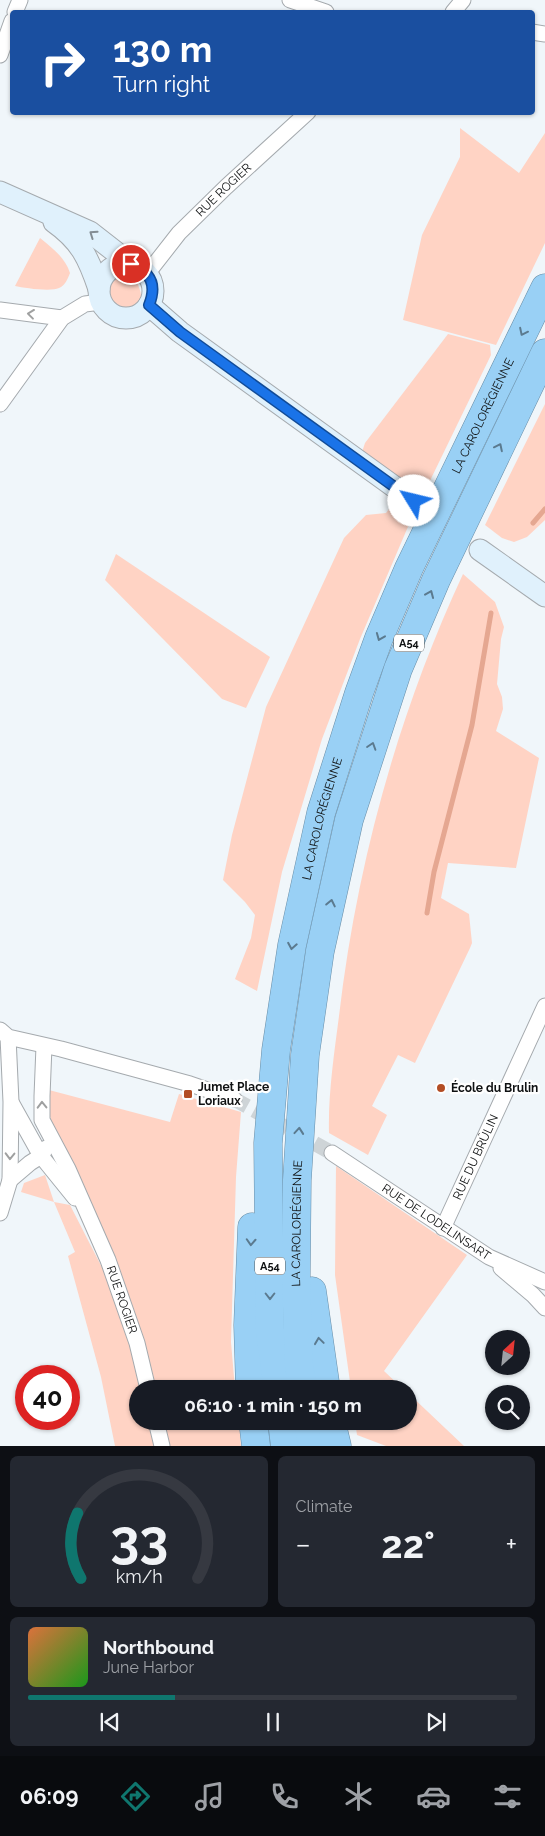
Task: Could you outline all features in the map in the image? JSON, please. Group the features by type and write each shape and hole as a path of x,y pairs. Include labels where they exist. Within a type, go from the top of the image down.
{"highway":[{"name":"LA CAROLORÉGIENNE","path":"277,1380 270,1331 268,1143 276,1050 292,945 321,812 359,693 379,638 409,568 545,288"},
{"name":"LA CAROLORÉGIENNE","path":"301,1380 297,1306 297,1180 306,1055 319,960 349,820 398,669 436,580 545,353"},
{"path":"250,1380 248,1325 253,1206 268,1143"},
{"path":"297,1180 325,1380"},
{"path":"254,1430 256,1446"},
{"path":"283,1430 285,1446"},
{"path":"309,1430 312,1446"},
{"path":"333,1430 336,1446"}],"street":[{"path":"290,0 320,10"},
{"path":"455,10 463,0"},
{"path":"0,55 10,26"},
{"name":"RUE ROGIER","path":"139,269 305,115"},
{"path":"0,192 90,232 139,269 152,284 153,292 149,305 134,317 124,318 108,312 100,296 90,262 80,247 67,231 38,210"},
{"path":"100,296 103,276 110,269 122,264 139,269"},
{"path":"0,404 62,318 100,296"},
{"path":"149,305 180,332 414,501"},
{"path":"0,310 62,318"},
{"path":"480,550 545,596"},
{"name":"RUE DU BRÛLIN","path":"443,1228 545,1006"},
{"path":"0,1213 10,1180 11,1102 4,1034 190,1084 234,1099"},
{"path":"44,1046 42,1120 52,1137 87,1213"},
{"path":"11,1102 41,1156 87,1213"},
{"path":"10,1180 41,1156 52,1137"},
{"name":"RUE DE LODELINSART","path":"332,1153 489,1257 545,1282"},
{"name":"RUE ROGIER","path":"87,1213 108,1260 137,1343 146,1380"},
{"path":"489,1257 533,1295 545,1308"},
{"path":"158,1430 162,1446"}],"shaded area":[{"path":"460,128 519,173 545,133 545,243 496,345 403,320 422,235 460,157"},
{"path":"40,238 58,253 65,262 70,273 67,279 63,286 50,290 15,286"},
{"path":"119,276 135,277 141,296 139,304 134,307 126,308 112,300 109,293 111,285"},
{"path":"448,334 490,345 491,355 425,491 361,455 365,443"},
{"path":"545,404 545,520 527,537 514,542 502,538 485,525"},
{"path":"402,492 416,508 360,639 322,739 282,872 257,991 235,979 251,938 255,915 223,880 232,835 266,707 344,538 366,515 386,513"},
{"path":"116,554 270,657 246,708 222,699 105,580"},
{"path":"463,574 495,602 504,627 501,639 497,684 502,697 503,709 496,731 539,758 516,868 448,863 441,898 469,914 472,943 415,1063 398,1055 372,1106 387,1115 368,1155 329,1133 332,1074 347,959 357,902 383,790 419,681"},
{"path":"49,1090 170,1122 179,1094 241,1112 236,1177 231,1342 234,1380 129,1380 129,1430 158,1430 162,1446 115,1446 101,1377 68,1256 75,1252 54,1202 70,1205 112,1287 62,1157 47,1106"},
{"path":"336,1166 467,1255 384,1371 394,1380 350,1380 335,1275"},
{"path":"45,1175 54,1202 21,1192 24,1183"},
{"path":"417,1402 464,1446 386,1446 357,1435 356,1430 417,1430"},
{"path":"162,1430 240,1430 241,1446 166,1446"}],"waterway":[{"path":"533,523 545,509"},
{"path":"427,913 434,872 472,725 491,613"}],"tunnel":[{"path":"234,1099 332,1153"}],"place":[{"name":"École du Brulin","path":"441,1088"},
{"name":"Jumet Place Loriaux","path":"188,1094"}],"route":[{"path":"131,264 147,274 152,284 153,292 149,305 180,332 414,501"}]}
